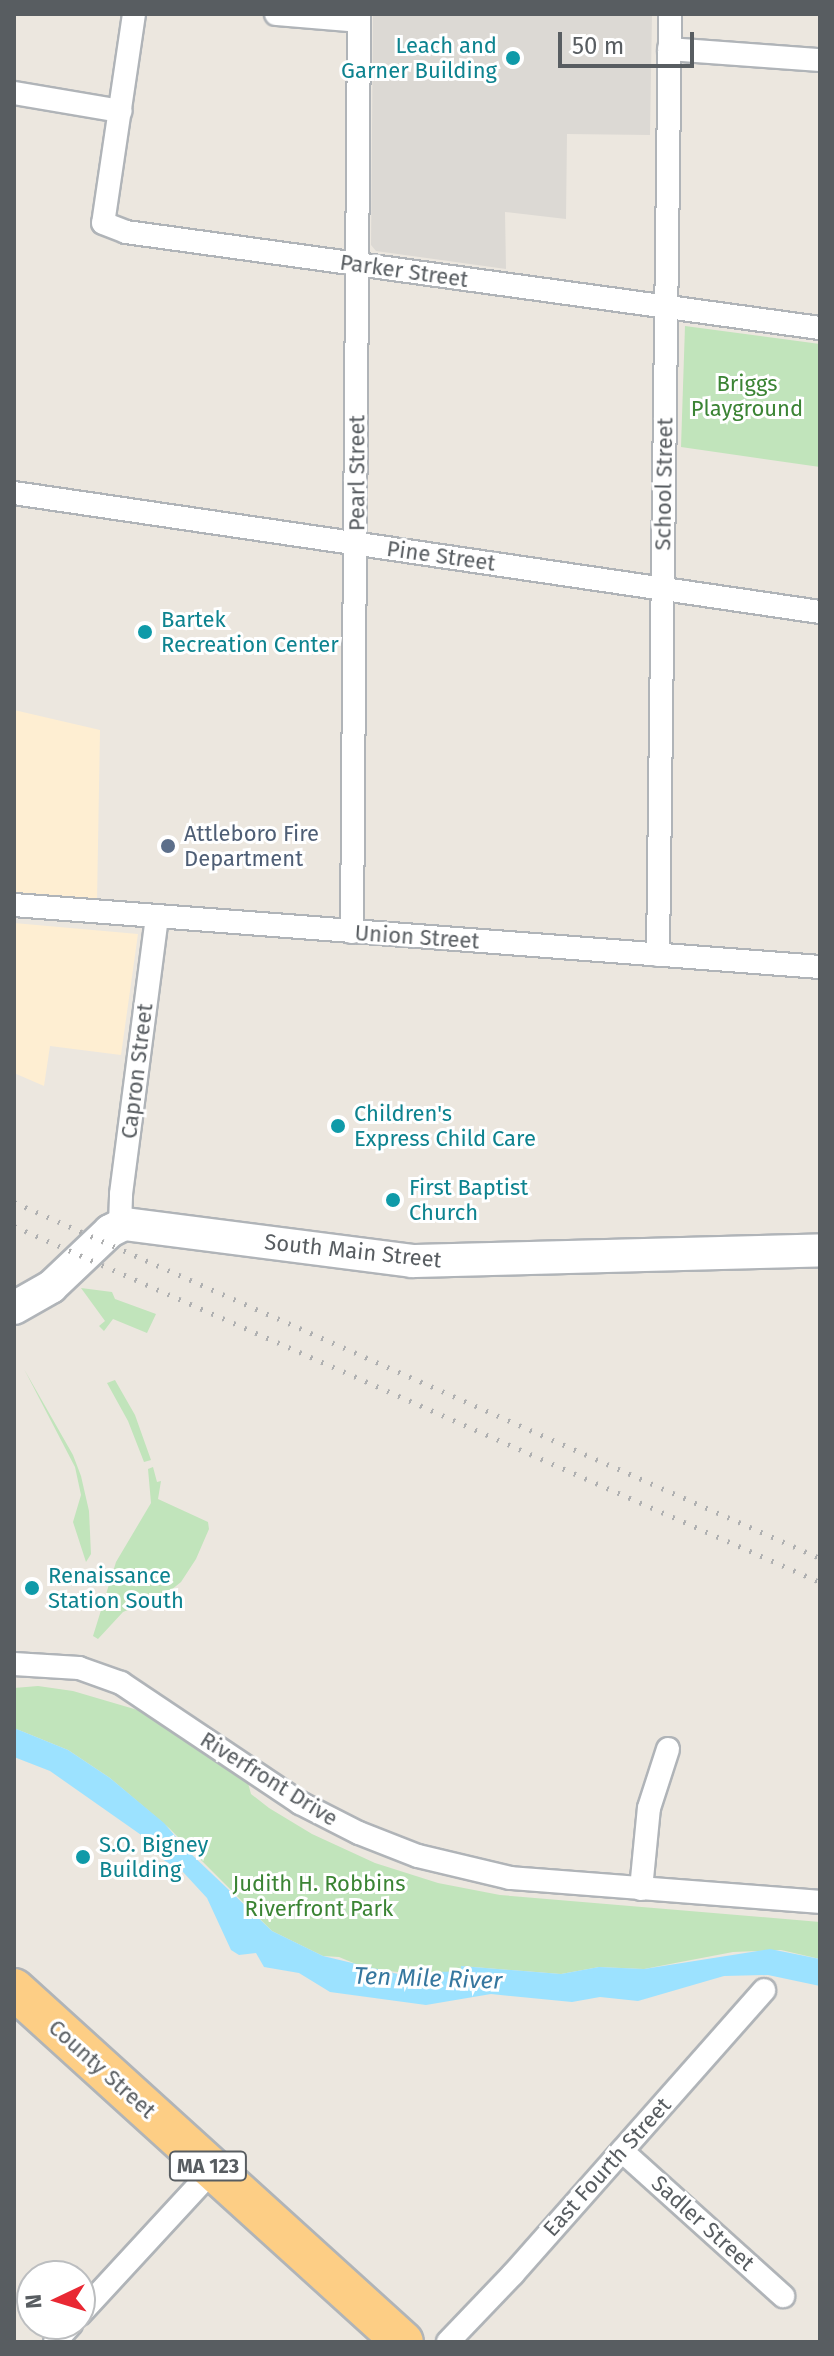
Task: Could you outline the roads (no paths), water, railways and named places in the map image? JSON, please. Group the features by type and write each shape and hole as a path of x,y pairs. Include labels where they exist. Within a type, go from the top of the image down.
{"highway":[{"name":"County Street","path":"16,1994 403,2342"}],"main road":[{"name":"South Main Street","path":"120,1225 412,1261 820,1250"},
{"path":"14,1308 57,1283 120,1225"}],"street":[{"path":"14,93 120,111 134,14"},
{"path":"276,14 359,17"},
{"name":"School Street","path":"658,955 670,14"},
{"name":"Pearl Street","path":"352,932 359,17"},
{"path":"669,49 820,60"},
{"name":"Parker Street","path":"120,111 103,223 126,232 820,328"},
{"name":"Pine Street","path":"14,493 820,612"},
{"name":"Union Street","path":"14,905 820,967"},
{"name":"Capron Street","path":"120,1225 121,1194 157,918"},
{"name":"Riverfront Drive","path":"14,1664 79,1668 121,1683 310,1809 407,1853 510,1878 820,1902"},
{"path":"641,1889 649,1808 668,1749"},
{"name":"East Fourth Street","path":"448,2342 764,1990"},
{"name":"Sadler Street","path":"622,2151 783,2296"},
{"path":"96,2297 213,2170"}],"water":[{"name":"Ten Mile River","path":"14,1728 68,1750 110,1778 164,1823 189,1852 272,1931 323,1956 398,1974 461,1971 461,1966 561,1974 599,1967 644,1969 770,1949 820,1959 820,1986 768,1975 724,1976 638,2001 600,1997 572,2002 491,1994 426,2005 330,1992 299,1973 264,1967 256,1953 239,1955 231,1950 207,1898 183,1872 162,1859 144,1837 50,1771 14,1757"}],"railway":[{"path":"14,1202 820,1558"},
{"path":"14,1226 820,1582"}],"place":[{"name":"Leach and Garner Building","path":"513,58"},
{"name":"Bartek Recreation Center","path":"145,632"},
{"name":"Attleboro Fire Department","path":"168,846"},
{"name":"Children's Express Child Care","path":"338,1126"},
{"name":"First Baptist Church","path":"393,1200"},
{"name":"Renaissance Station South","path":"32,1588"},
{"name":"S.O. Bigney Building","path":"83,1857"}],"park label":[{"name":"Briggs Playground","path":"747,396"},
{"name":"Judith H. Robbins Riverfront Park","path":"319,1896"}]}
